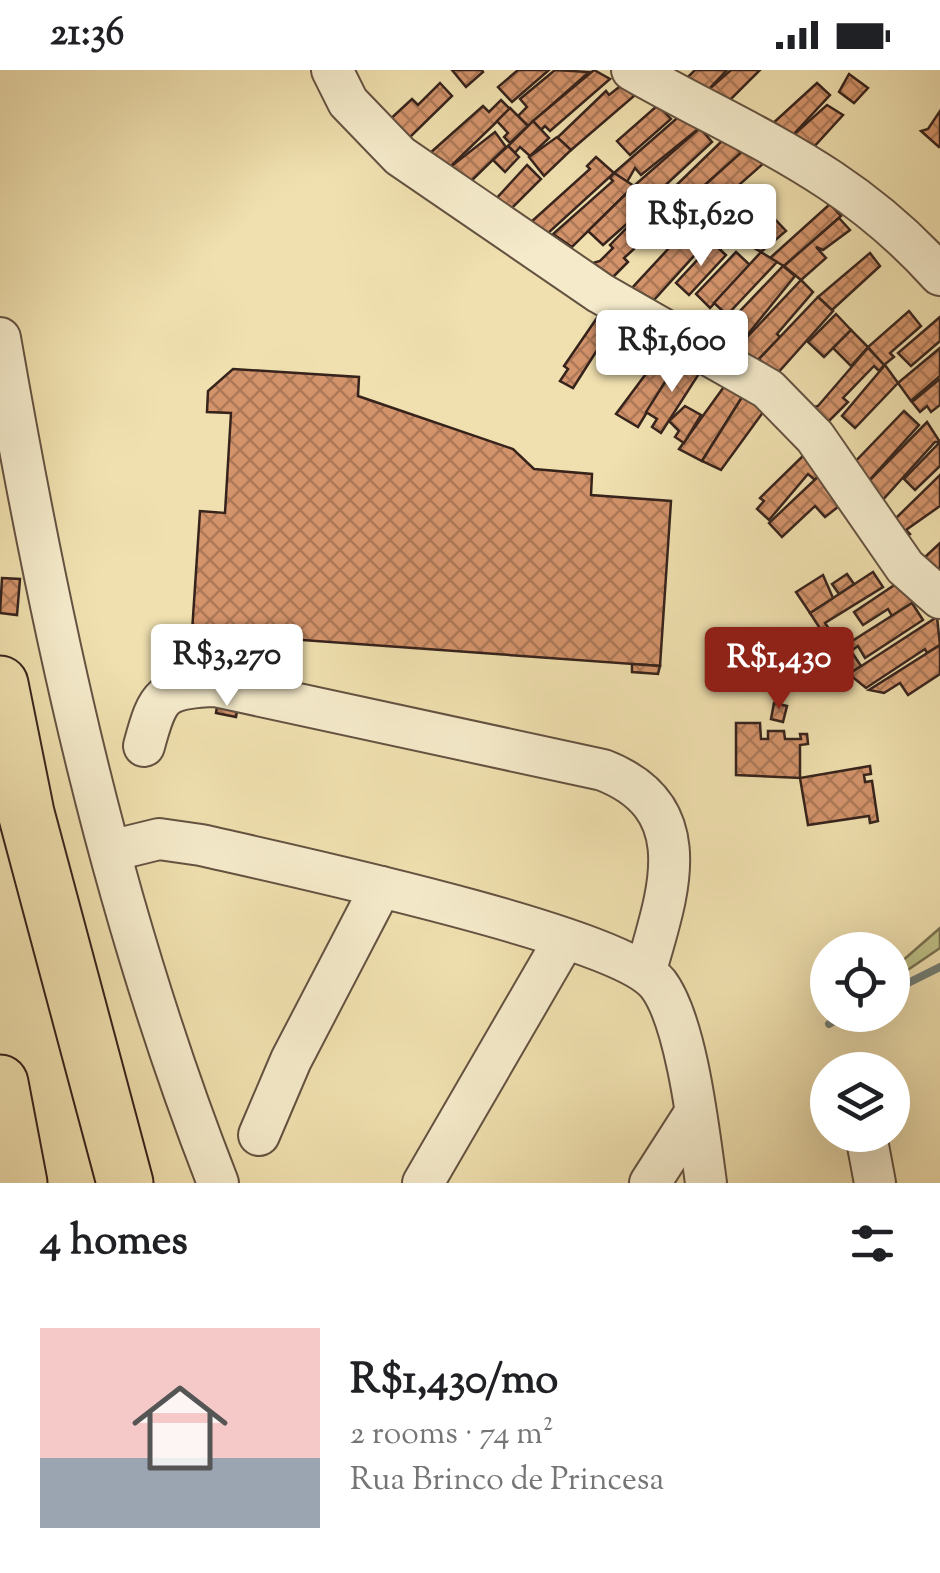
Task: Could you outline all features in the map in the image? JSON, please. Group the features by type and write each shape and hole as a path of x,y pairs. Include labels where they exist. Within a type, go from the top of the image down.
{"highway":[{"path":"0,684 26,814 125,1183"},
{"path":"0,1083 20,1183"}],"street":[{"path":"332,70 348,102 400,156 600,293 720,358 768,390 815,436 905,567 940,598"},
{"path":"632,70 833,178 903,236 940,274"},
{"path":"0,338 60,658 110,851 176,1077 218,1183"},
{"path":"144,746 163,696 175,687 215,686 603,770 630,780 660,819 670,852 672,879 646,970"},
{"path":"110,851 159,839 201,845 381,887 564,940 646,970 676,1019 706,1183"},
{"path":"259,1135 291,1060 381,887"},
{"path":"423,1183 564,940"},
{"path":"650,1183 693,1116"},
{"path":"870,1152 876,1183"}],"green space":[{"path":"940,928 940,948 910,968 910,954"}],"building":[{"path":"452,70 482,70 483,72 466,87"},
{"path":"518,70 549,70 512,102 498,87"},
{"path":"555,70 589,72 528,126 518,116 527,107 520,99"},
{"path":"594,70 610,79 550,131 545,126 541,130 533,121"},
{"path":"695,70 727,70 707,91 685,80"},
{"path":"731,70 760,70 727,103 707,91"},
{"path":"849,74 868,88 854,103 839,92"},
{"path":"440,83 452,96 406,141 387,122 412,99 418,105"},
{"path":"817,83 830,95 791,137 771,125"},
{"path":"623,84 634,96 571,150 557,138 606,91 609,95"},
{"path":"501,100 510,109 449,168 429,154 483,106 489,112"},
{"path":"658,105 671,119 630,155 617,141"},
{"path":"827,105 843,115 812,149 791,137"},
{"path":"510,108 528,126 510,143 504,137 508,133 497,121"},
{"path":"940,111 939,147 921,131 928,129"},
{"path":"683,113 703,125 641,175 635,168 627,182 614,173"},
{"path":"533,121 549,138 530,156 520,147 515,153 508,146"},
{"path":"700,128 712,142 655,195 636,184"},
{"path":"495,132 506,147 467,185 449,168"},
{"path":"557,137 571,150 544,176 529,157"},
{"path":"725,138 741,153 677,210 660,201"},
{"path":"508,146 519,157 505,172 493,160"},
{"path":"745,149 765,162 722,200 700,212 704,216 698,222 677,210"},
{"path":"596,157 614,173 546,235 530,223 590,169 587,166"},
{"path":"527,165 541,179 509,211 494,201"},
{"path":"614,173 634,186 572,247 553,234 613,181 610,178"},
{"path":"634,186 656,198 603,245 588,231"},
{"path":"656,198 677,210 624,258 628,262 613,277 593,263 613,248 610,245"},
{"path":"830,204 841,216 784,266 770,258"},
{"path":"771,215 786,231 761,252 742,241"},
{"path":"839,218 850,230 823,250 816,247 826,258 801,280 784,266"},
{"path":"694,221 712,236 654,300 632,288"},
{"path":"713,243 726,255 689,295 676,283"},
{"path":"736,252 750,265 710,308 696,294"},
{"path":"761,252 777,262 727,315 714,303"},
{"path":"870,253 880,266 832,310 818,297"},
{"path":"783,266 795,276 736,349 717,335"},
{"path":"801,280 813,292 755,363 736,349"},
{"path":"818,297 833,311 776,375 759,359"},
{"path":"909,311 921,326 890,353 894,357 884,365 868,347"},
{"path":"601,312 615,322 573,388 560,381 568,369 564,366"},
{"path":"836,314 851,330 824,357 808,342"},
{"path":"940,317 940,341 911,366 898,353"},
{"path":"851,330 868,347 851,366 833,348"},
{"path":"868,348 884,365 879,371 874,366 843,398 848,402 825,425 810,408 818,406"},
{"path":"940,348 940,376 911,401 898,383"},
{"path":"663,351 681,356 638,427 616,414"},
{"path":"687,360 702,369 661,433 652,427 657,419 646,412 670,374 676,377"},
{"path":"885,365 898,383 855,428 842,416"},
{"path":"233,369 359,377 358,396 513,449 534,469 592,474 591,495 671,501 660,666 192,632 200,511 225,513 231,413 207,412 208,391"},
{"path":"940,379 940,405 931,412 927,406 920,412 912,402"},
{"path":"726,384 744,394 702,461 679,449"},
{"path":"744,394 766,408 721,470 702,461"},
{"path":"685,406 701,415 684,443 675,437 679,431 669,421"},
{"path":"904,411 919,425 865,485 852,465"},
{"path":"927,422 940,442 935,442 879,504 865,485"},
{"path":"940,442 940,466 915,490 904,479"},
{"path":"807,452 822,473 815,480 808,474 769,520 757,509 764,501 760,498"},
{"path":"822,473 843,503 825,517 815,506 782,537 769,523"},
{"path":"940,475 940,506 906,530 910,534 906,537 894,520"},
{"path":"940,543 940,573 923,559"},
{"path":"873,572 883,587 825,623 829,629 823,633 810,613"},
{"path":"847,574 854,584 839,594 832,584"},
{"path":"823,575 833,598 810,613 796,592"},
{"path":"2,578 20,579 17,615 0,613"},
{"path":"899,582 914,602 892,616 888,609 863,625 854,612"},
{"path":"912,603 923,620 865,658 858,646 851,651 861,666 849,674 835,652"},
{"path":"937,617 940,645 927,653 925,649 866,688 849,674"},
{"path":"940,645 940,674 908,695 900,683 884,693 869,690"},
{"path":"632,664 660,666 658,674 632,672"},
{"path":"218,700 238,705 236,717 216,713"},
{"path":"774,703 787,706 783,722 771,719"},
{"path":"736,723 760,723 761,739 768,739 768,731 784,731 785,739 801,739 800,734 807,734 808,744 800,745 800,778 736,775"},
{"path":"870,766 871,774 864,775 865,782 872,781 878,821 870,823 869,816 808,825 800,778"}],"waterway":[{"path":"910,982 940,967"}]}
